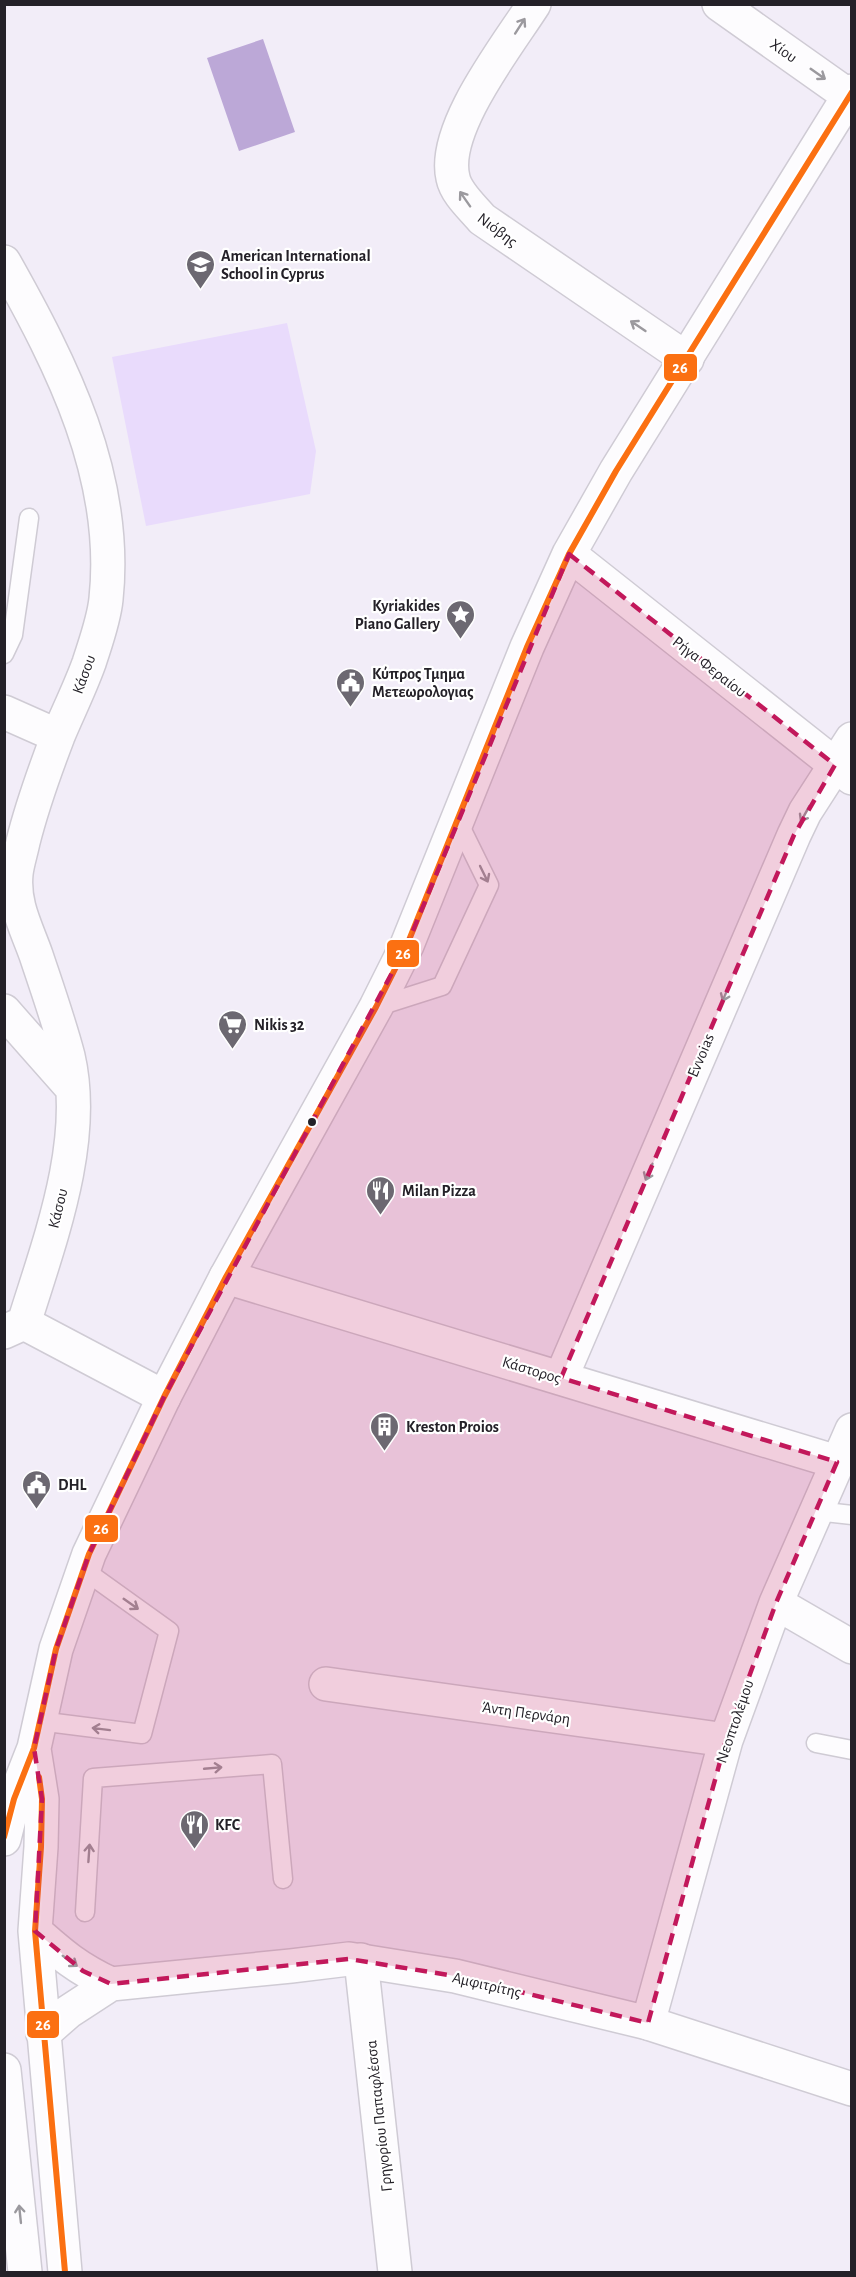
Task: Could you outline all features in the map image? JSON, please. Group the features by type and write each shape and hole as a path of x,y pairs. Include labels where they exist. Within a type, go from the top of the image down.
{"street":[{"name":"Νιόβης","path":"534,4 472,101 459,129 450,161 453,180 466,201 482,219 687,358"},
{"name":"Χίου","path":"718,4 850,94"},
{"path":"4,1839 14,1799 37,1734 56,1649 84,1570 164,1397 226,1277 376,1007 407,945 528,647 569,554 616,471 850,94"},
{"name":"Κάσου","path":"4,262 76,406 100,484 108,542 106,601 88,664 58,736 29,816 16,874 16,905 36,955 64,1045 73,1089 72,1140 54,1226 14,1328 164,1397"},
{"name":"Ρήγα Φεραίου","path":"569,554 846,760"},
{"path":"4,712 58,736"},
{"name":"Evvoias","path":"561,1378 794,835 805,813 846,760"},
{"path":"4,1011 73,1089"},
{"name":"Κάστορος","path":"226,1277 837,1462"},
{"name":"Νεοπτολέμου","path":"648,2023 726,1740 776,1603 852,1430"},
{"path":"776,1603 852,1647"},
{"name":"Άντη Περνάρη","path":"326,1684 726,1740"},
{"path":"37,1734 42,1799 41,1847 34,1931 65,2272"},
{"path":"34,1931 63,1957 83,1971 111,1984"},
{"name":"Αμφιτρίτης","path":"43,2034 68,2012 111,1984 349,1959 455,1976 648,2023 852,2089"},
{"name":"Γρηγορίου Παπαφλέσσα","path":"361,1960 395,2272"},
{"path":"4,2070 26,2272"}],"lane":[{"path":"4,654 13,635 29,518"},
{"path":"376,1007 442,986 489,885 458,822"},
{"path":"816,1511 852,1515"},
{"path":"37,1734 142,1734 169,1630 84,1570"},
{"path":"816,1743 852,1750"},
{"path":"85,1912 93,1778 272,1764 283,1879"}],"highlighted area":[{"path":"569,554 835,765 794,835 561,1378 837,1462 776,1603 726,1740 648,2023 455,1976 349,1959 111,1984 83,1971 35,1931 42,1799 34,1748 56,1649 89,1554 164,1397 407,945"}],"shaded area":[{"path":"263,39 295,132 239,151 207,58"},
{"path":"287,323 316,451 310,494 146,526 112,357"}],"transit line":[{"name":"26","path":"4,1837 14,1799 34,1748 56,1649 89,1554 164,1397 226,1277 376,1007 407,945 527,647 569,554 616,471 852,92"},
{"name":"26","path":"39,1777 42,1799 41,1847 35,1931 65,2272"}],"place":[{"name":"American International School in Cyprus","path":"200,290"},
{"name":"Kyriakides Piano Gallery","path":"461,640"},
{"name":"Κύπρος Τμημα Μετεωρολογιας","path":"351,708"},
{"name":"Nikis 32","path":"233,1050"},
{"name":"Milan Pizza","path":"381,1216"},
{"name":"Kreston Proios","path":"385,1452"},
{"name":"DHL","path":"37,1510"},
{"name":"KFC","path":"194,1850"}]}
